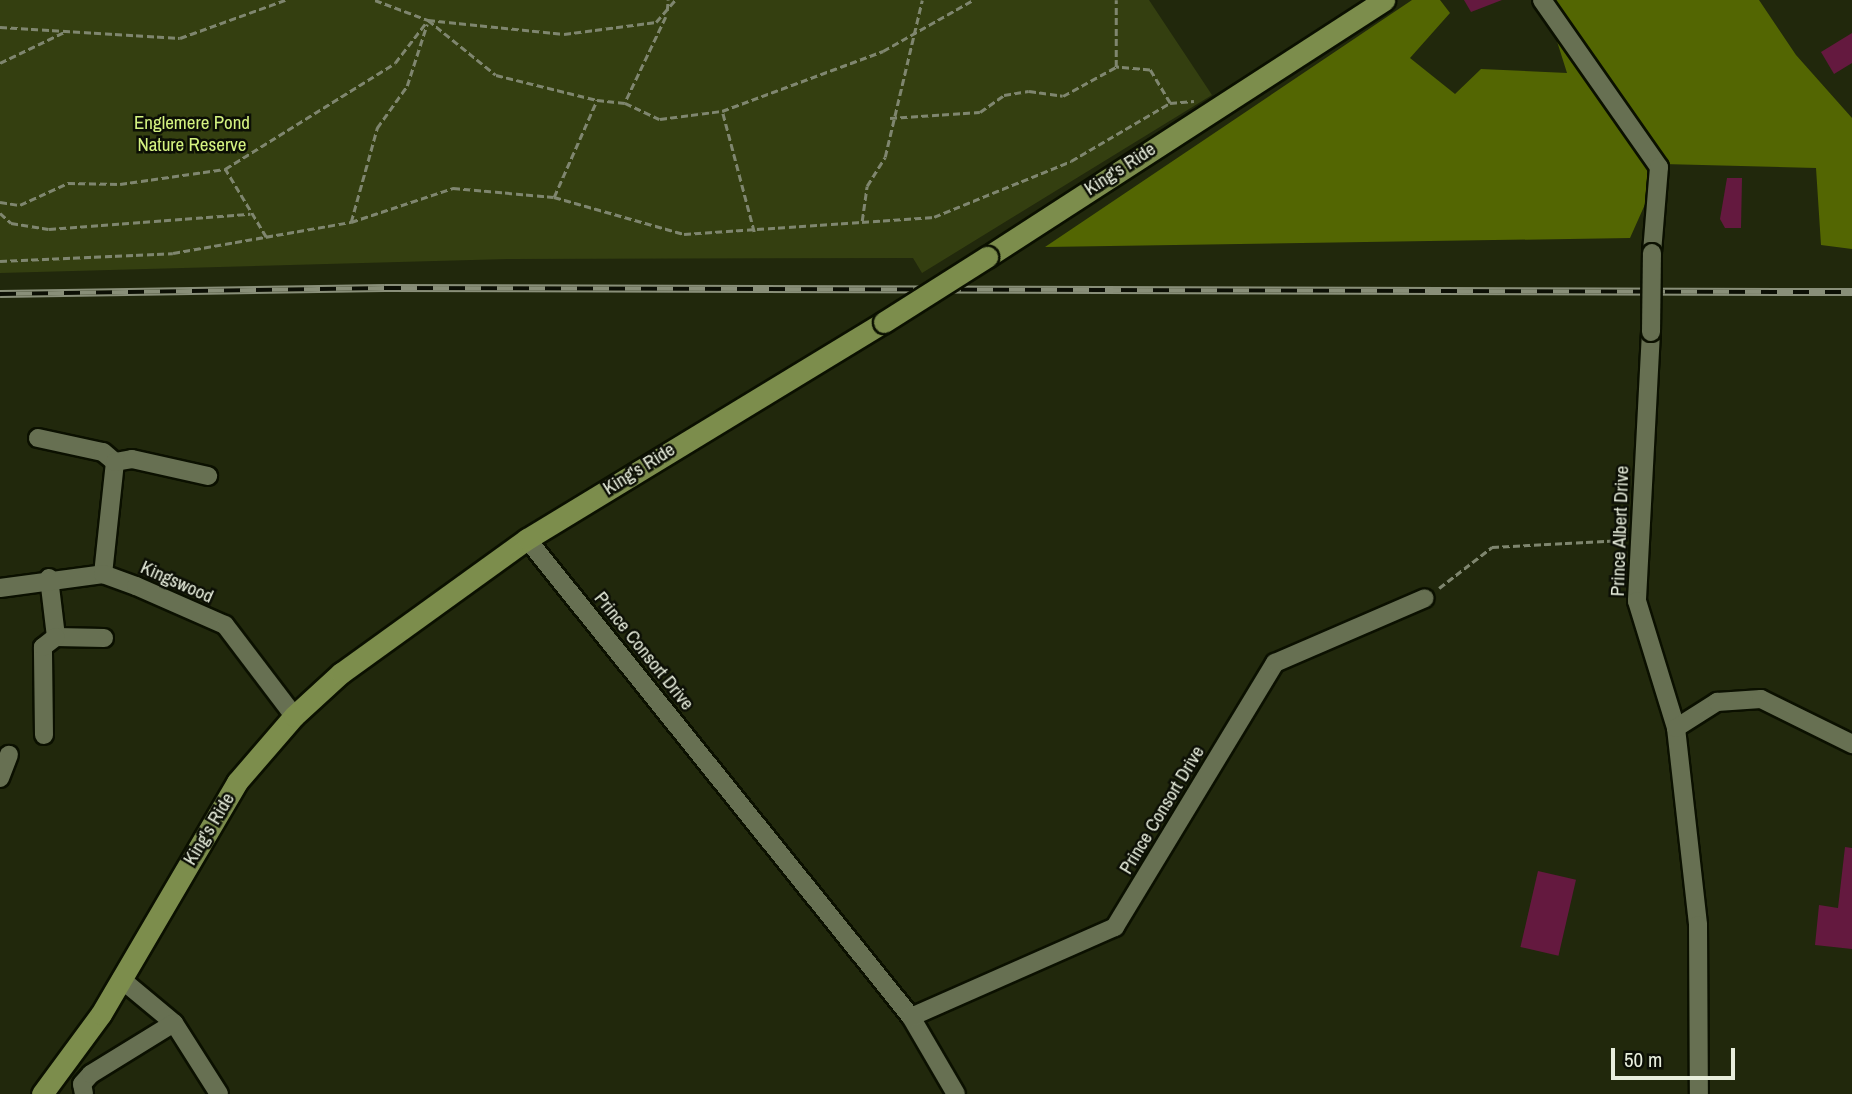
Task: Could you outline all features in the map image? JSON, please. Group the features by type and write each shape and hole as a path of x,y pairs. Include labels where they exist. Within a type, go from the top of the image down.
{"main road":[{"name":"King's Ride","path":"42,1094 121,979 237,782 294,716 341,673 527,540 884,322 1384,0"}],"street":[{"name":"Prince Albert Drive","path":"1542,0 1659,167 1651,253 1651,332 1637,601 1675,728 1698,925 1699,1094"},
{"path":"38,438 103,452 115,462 132,459 208,476"},
{"path":"103,574 115,462"},
{"name":"Prince Consort Drive","path":"527,540 911,1017 957,1094"},
{"name":"Kingswood","path":"0,588 49,578 103,574 225,625 294,716"},
{"path":"49,578 56,637"},
{"name":"Prince Consort Drive","path":"911,1017 1115,927 1275,663 1425,598"},
{"path":"44,735 43,647 56,637 104,638"},
{"path":"1675,728 1717,702 1761,699 1852,744"},
{"path":"0,778 9,755"},
{"path":"121,979 174,1023 219,1094"},
{"path":"84,1094 82,1084 91,1073 174,1023"}],"path":[{"path":"0,27 180,38 285,0"},
{"path":"375,0 428,20 564,34 656,22 667,14 668,0"},
{"path":"625,103 675,0"},
{"path":"862,221 867,186 885,158 890,118 918,26 922,0"},
{"path":"428,20 496,75 597,100 625,103 660,119 722,111 883,51 918,26 973,0"},
{"path":"1116,0 1116,67"},
{"path":"0,202 20,205 68,183 120,184 225,169 395,63 428,20"},
{"path":"351,222 377,128 407,86 428,20"},
{"path":"0,63 64,32"},
{"path":"0,261 173,253 351,222 453,188 554,197 684,234 754,232 934,217 1071,161 1170,103 1150,70 1116,67 1063,96 1029,91 1004,95 979,112 890,118"},
{"path":"554,197 597,100"},
{"path":"722,111 754,232"},
{"path":"225,169 266,237"},
{"path":"0,213 11,223 49,229 251,214"},
{"path":"1425,598 1492,547 1640,540"}],"green space":[{"name":"Englemere Pond Nature Reserve","path":"0,0 1149,0 1212,95 922,273 913,258 508,259 0,273"},
{"path":"1412,0 1440,0 1450,13 1410,58 1455,94 1481,69 1567,73 1544,0 1759,0 1796,55 1852,118 1852,249 1821,245 1816,168 1663,164 1630,238 1045,247"}],"building":[{"path":"1464,0 1502,0 1471,12"},
{"path":"1852,33 1852,63 1834,74 1821,52"},
{"path":"1727,178 1742,178 1741,228 1725,228 1720,219"},
{"path":"1845,847 1852,848 1852,949 1815,945 1819,905 1838,908"},
{"path":"1538,871 1576,880 1558,956 1520,947"}],"railway":[{"path":"0,294 385,288 1852,292"}]}
